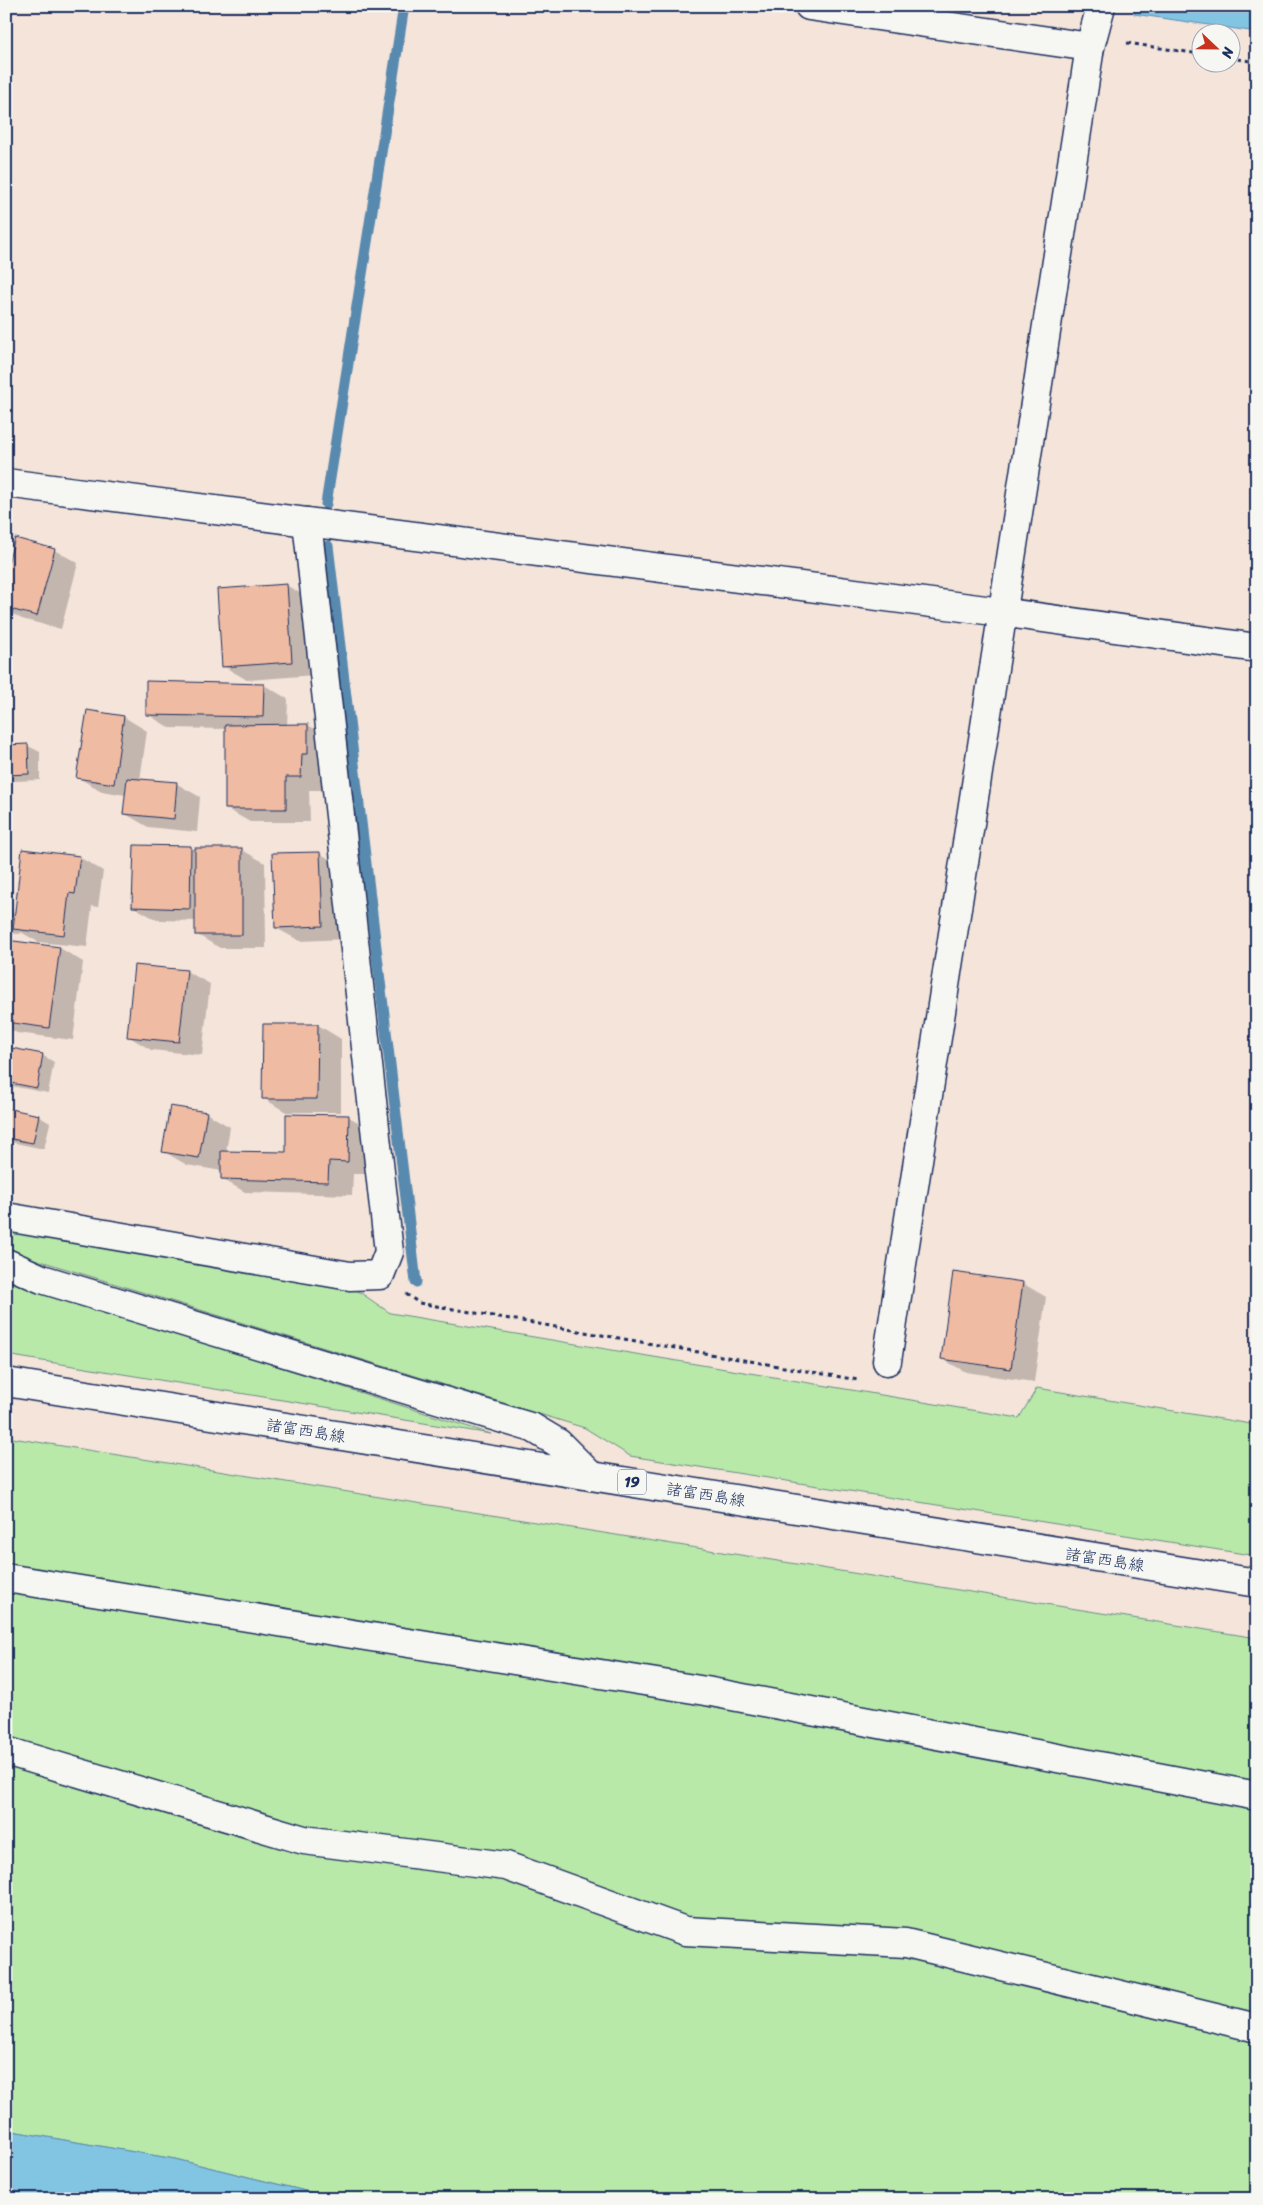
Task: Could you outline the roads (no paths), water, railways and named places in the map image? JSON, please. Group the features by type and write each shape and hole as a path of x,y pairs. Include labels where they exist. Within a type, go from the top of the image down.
{"street":[{"path":"809,6 1090,47"},
{"path":"887,1361 1090,47 1101,6"},
{"path":"6,483 1002,612 1257,648"},
{"path":"6,1217 350,1276 380,1275 389,1252 308,522"},
{"path":"6,1264 42,1279 533,1428 558,1443 591,1476"},
{"name":"諸富西島線","path":"6,1382 1257,1583"},
{"path":"6,1578 706,1691 1257,1796"},
{"path":"6,1751 304,1840 506,1866 685,1932 906,1943 1257,2028"}],"water":[{"path":"1136,6 1257,6 1257,32 1240,30 1240,22 1190,22 1134,14"},
{"path":"6,2130 175,2159 338,2199 6,2199"}],"waterway":[{"path":"326,504 404,6"},
{"path":"328,546 416,1282"}]}
